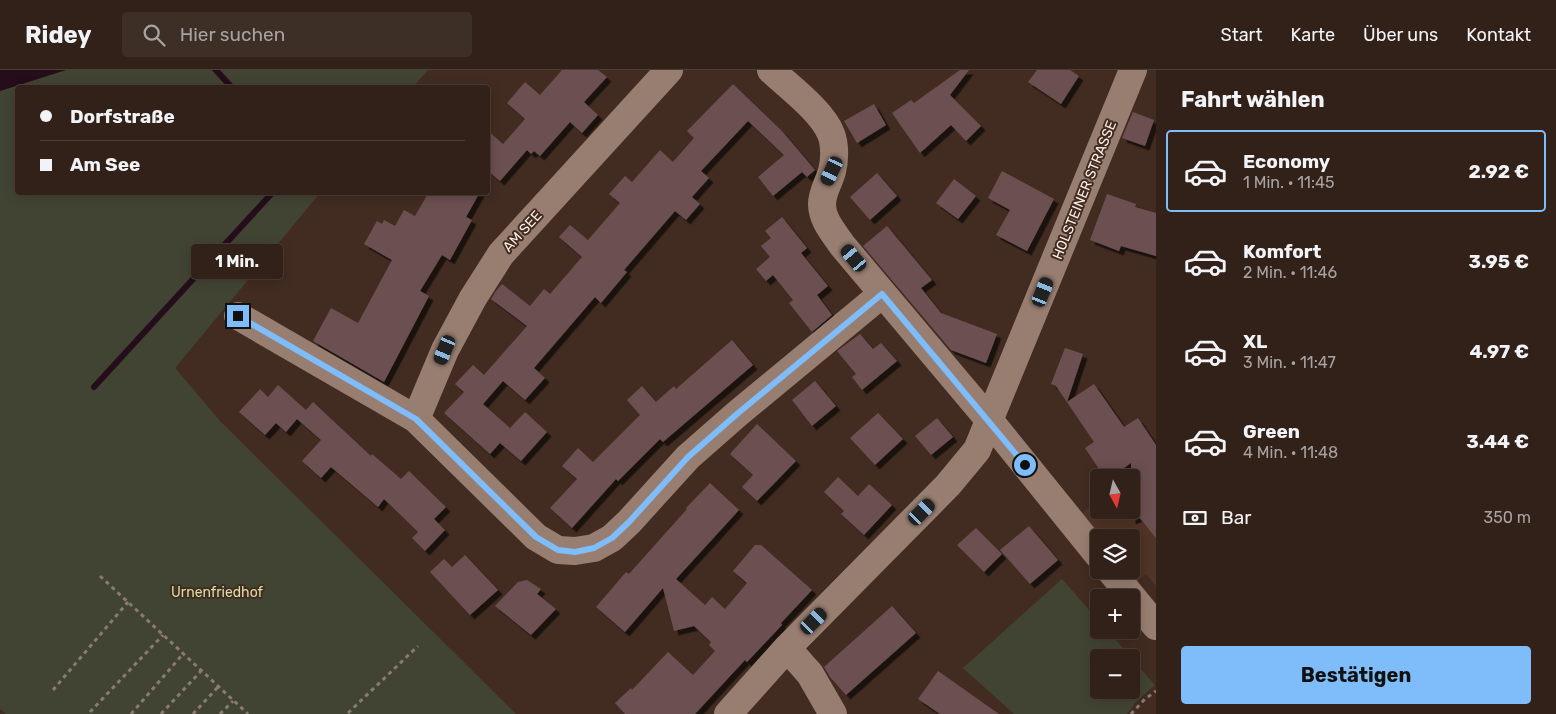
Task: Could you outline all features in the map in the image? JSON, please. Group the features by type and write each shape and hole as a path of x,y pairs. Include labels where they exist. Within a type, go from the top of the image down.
{"street":[{"name":"AM SEE","path":"416,419 445,350 473,298 501,254 669,70"},
{"path":"771,70 822,118 831,134 834,151 832,171 824,188 822,204 827,224 882,294 990,421 1090,545"},
{"name":"HOLSTEINER STRASSE","path":"728,714 787,648 948,485 977,450 1133,70"},
{"path":"238,316 416,419 536,537 558,550 575,552 594,548 612,538 688,457 882,294"},
{"path":"1117,579 1156,626"},
{"path":"787,648 810,674 833,714"}],"path":[{"path":"100,576 248,714"},
{"path":"53,690 128,602"},
{"path":"90,712 163,635"},
{"path":"348,714 418,646"},
{"path":"131,714 183,654"},
{"path":"161,714 201,671"},
{"path":"193,714 218,687"},
{"path":"1131,714 1145,699 1156,691"},
{"path":"220,714 233,701"}],"shaded area":[{"path":"0,70 66,70 15,85 0,91"},
{"path":"1156,452 1156,586 1146,574 1140,579 1140,529 1091,529 1079,516 1090,507 1090,519 1140,519 1140,469 1135,469"},
{"path":"1130,579 1140,579 1134,584"}],"green space":[{"path":"66,70 211,70 226,85 19,85"},
{"path":"220,70 428,70 415,85 234,85"},
{"name":"Urnenfriedhof","path":"15,86 15,195 318,195 175,368 221,422 516,714 6,714 0,709 0,91"},
{"path":"1062,579 1090,611 1090,639 1115,639 1124,649 1090,649 1090,699 1139,699 1127,714 1014,714 963,668"},
{"path":"1140,668 1155,685 1140,698"}],"building":[{"path":"562,70 598,70 607,77 584,102 598,115 582,133 570,122 540,156 534,151 531,154 527,150 500,181 490,173 490,133 503,144 525,119 507,103 525,82 540,95"},
{"path":"960,70 969,70 950,95 981,126 966,141 951,125 920,153 892,113 911,100 914,103"},
{"path":"1037,70 1070,70 1079,76 1061,104 1028,82"},
{"path":"733,84 782,131 815,170 807,177 802,172 773,196 758,177 784,155 748,121 701,171 709,178 692,197 700,204 686,220 675,211 624,270 627,272 601,303 595,297 534,368 545,378 525,400 503,381 483,404 510,428 525,412 547,432 521,461 500,443 490,454 444,413 464,392 455,384 473,365 484,375 527,326 491,299 496,291 502,284 530,306 544,289 550,294 582,257 559,237 570,225 588,240 620,203 609,194 625,176 632,182 660,150 673,162 694,138 687,131"},
{"path":"874,104 886,125 857,143 844,121"},
{"path":"1133,112 1154,120 1145,146 1122,138"},
{"path":"1002,171 1054,199 1027,251 996,235 1010,210 988,198"},
{"path":"877,173 897,196 870,220 850,197"},
{"path":"954,179 976,196 958,219 936,203"},
{"path":"1107,194 1136,204 1135,207 1156,213 1156,256 1121,246 1119,251 1090,240"},
{"path":"427,195 478,195 466,217 472,220 450,260 442,255 420,291 429,296 384,382 313,341 331,308 358,323 392,260 364,244 377,221 382,224 384,220 395,226 404,210 415,216"},
{"path":"782,217 807,248 801,253 828,286 817,295 832,315 812,332 789,303 793,300 773,275 766,281 756,269 770,257 761,246 771,238 765,231"},
{"path":"887,226 932,280 921,288 941,313 997,334 986,363 951,350 863,246"},
{"path":"860,334 873,349 881,343 897,361 862,390 852,377 856,374 837,351"},
{"path":"732,340 753,365 663,442 660,439 618,481 616,479 572,528 550,508 577,479 562,466 578,448 593,462 640,415 627,400 642,386 656,402 674,386 676,389"},
{"path":"1065,348 1083,354 1067,402 1094,384 1124,427 1138,418 1156,445 1156,538 1140,518 1140,469 1131,469 1131,463 1123,469 1099,469 1085,448 1094,442 1056,386 1051,384"},
{"path":"815,381 836,406 812,426 792,400"},
{"path":"278,385 306,410 313,402 371,456 372,454 401,479 409,471 446,507 434,519 445,530 425,551 412,538 418,532 384,499 378,507 331,467 321,478 302,461 321,440 297,419 286,432 276,423 265,435 239,412 260,389 268,397"},
{"path":"878,413 903,439 875,465 850,438"},
{"path":"937,418 953,437 931,455 915,436"},
{"path":"757,424 796,461 757,501 742,487 753,475 730,454"},
{"path":"838,477 858,496 869,484 892,505 864,535 841,514 844,511 824,492"},
{"path":"710,483 739,510 676,579 705,605 712,597 725,609 747,583 733,571 755,545 761,545 812,590 781,623 782,625 747,662 745,660 695,714 625,714 615,703 631,688 632,690 668,652 693,675 715,651 709,645 711,642 694,626 674,631 663,588 625,632 596,607 626,572 629,574"},
{"path":"1029,526 1058,560 1030,584 1000,550"},
{"path":"976,528 1002,554 984,572 957,545"},
{"path":"465,555 498,590 470,615 430,572 444,559 452,567"},
{"path":"527,580 541,589 537,594 556,609 531,635 495,606 518,582"},
{"path":"892,606 916,633 846,695 824,667"},
{"path":"938,671 999,714 940,714 918,699"}],"waterway":[{"path":"216,70 229,85"},
{"path":"94,387 270,195"}],"route":[{"path":"238,316 416,419 536,537 558,550 575,552 594,548 612,538 688,457 882,294 1025,465"}]}
